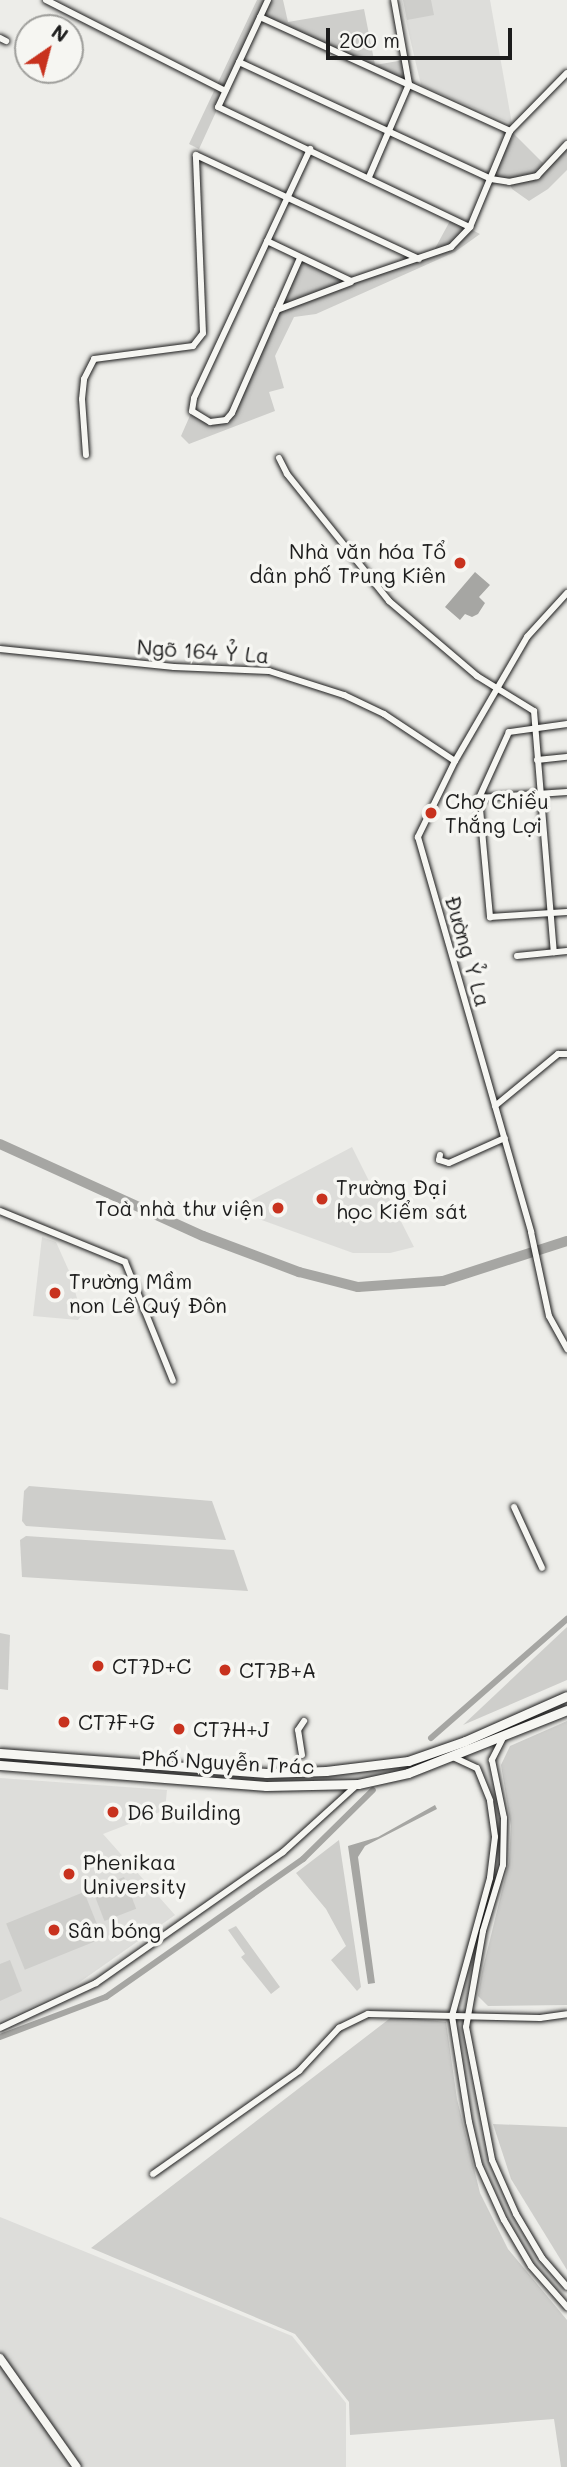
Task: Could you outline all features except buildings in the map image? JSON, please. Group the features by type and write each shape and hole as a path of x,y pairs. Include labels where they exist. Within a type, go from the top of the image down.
{"main road":[{"name":"Phố Nguyễn Trác","path":"0,1753 266,1773 368,1766 408,1760 465,1741 567,1696"},
{"name":"Phố Nguyễn Trác","path":"0,1765 266,1786 358,1783 408,1773 567,1710"},
{"path":"82,1771 83,1759"}],"street":[{"path":"46,0 225,91"},
{"path":"268,0 218,107 470,227"},
{"path":"369,177 408,85 394,0"},
{"path":"260,17 510,131"},
{"path":"239,62 491,179 509,182 537,177 567,144"},
{"path":"277,310 451,247 470,227 510,131 567,73"},
{"path":"300,258 232,413 226,419 210,422 192,411 310,149"},
{"path":"86,455 82,399 84,379 94,359 193,346 203,333 197,155 419,259"},
{"path":"480,174 495,169"},
{"path":"267,242 351,281"},
{"path":"279,458 287,474 389,601 498,690 534,711 554,952"},
{"name":"Đường Ỷ La","path":"567,593 527,637 455,761 418,837 505,1138 538,1261 549,1316 567,1349"},
{"name":"Ngõ 164 Ỷ La","path":"0,649 54,658 269,671 344,695 384,714 455,761"},
{"path":"567,724 534,726 509,732 479,799 490,917 567,912"},
{"path":"537,760 567,757"},
{"path":"479,799 567,792"},
{"path":"517,956 567,951"},
{"path":"495,1107 558,1054 567,1054"},
{"path":"440,1154 439,1160 449,1163 505,1138"},
{"path":"0,1211 125,1262 173,1381"},
{"path":"514,1507 542,1568"},
{"path":"302,1755 298,1730 304,1721"},
{"path":"503,1736 492,1760 504,1818 503,1865 483,1931 466,2017 492,2160 516,2214 542,2258 567,2287"},
{"path":"453,1757 477,1768 490,1801 495,1838 490,1878 452,2016 479,2165 531,2266 567,2306"},
{"path":"0,2028 96,1983 283,1852 358,1783"},
{"path":"153,2174 299,2071 339,2028 352,2020 387,2011 466,2017 567,2014"},
{"path":"0,2358 77,2467"}],"shaded area":[{"path":"257,0 283,0 288,22 364,9 375,65 404,60 408,84 260,16 199,149 189,144"},
{"path":"401,0 490,0 512,124 421,85"},
{"path":"403,0 431,0 434,15 407,20"},
{"path":"511,131 546,166 537,176 508,181 491,178"},
{"path":"567,144 567,170 548,189 529,201 512,189 509,182 537,177"},
{"path":"451,219 480,234 455,252 316,314 294,317 275,356 284,388 269,392 275,411 189,444 181,436 192,411 209,424 227,422 279,311 446,250 432,254"},
{"path":"300,258 351,281 277,309"},
{"path":"475,572 490,585 479,597 485,603 478,614 472,617 465,614 460,620 445,607"},
{"name":"Trường Đại học Kiểm sát","path":"352,1147 376,1195 385,1190 414,1247 390,1253 353,1253 253,1217 248,1202"},
{"name":"Trường Mầm non Lê Quý Đôn","path":"42,1237 56,1242 69,1271 82,1315 78,1320 33,1316"},
{"path":"29,1486 212,1501 226,1540 26,1526 22,1521 24,1491"},
{"path":"26,1536 234,1550 248,1591 22,1577 20,1540"},
{"path":"567,1627 567,1680 463,1725"},
{"path":"0,1633 10,1635 8,1690 0,1689"},
{"path":"567,1721 567,2005 488,2006 478,1996 509,1862 511,1826 501,1765 510,1746"},
{"name":"Phenikaa University","path":"0,1778 167,1790 165,1810 103,1834 175,1915 70,1989 0,2021"},
{"path":"435,1805 437,1809 365,1846 358,1857 375,1983 368,1984 348,1846 378,1837"},
{"path":"339,1840 361,1987 357,1991 331,1960 346,1946 326,1909 296,1873"},
{"path":"124,1877 136,1909 104,1921 92,1889"},
{"name":"Sân bóng","path":"84,1892 103,1938 25,1970 6,1923"},
{"path":"236,1926 280,1987 271,1994 241,1957 245,1954 228,1930"},
{"path":"10,1960 22,1991 0,2001 0,1964"},
{"path":"393,2016 446,2022 457,2099 480,2193 508,2249 567,2320 567,2467 561,2467 554,2419 350,2435 349,2402 295,2334 91,2248"},
{"path":"493,2124 567,2127 567,2270 511,2179"},
{"path":"0,2217 292,2336 346,2403 346,2467 0,2467"}],"waterway":[{"path":"0,1144 203,1236 299,1272 358,1287 443,1281 567,1241"},
{"path":"431,1738 567,1619"},
{"path":"0,2037 106,1997 303,1859 373,1790"}],"place":[{"name":"Nhà văn hóa Tổ dân phố Trung Kiên","path":"460,563"},
{"name":"Chợ Chiều Thắng Lợi","path":"431,813"},
{"name":"Trường Đại học Kiểm sát","path":"322,1199"},
{"name":"Toà nhà thư viện","path":"278,1208"},
{"name":"Trường Mầm non Lê Quý Đôn","path":"55,1293"},
{"name":"CT7D+C","path":"98,1666"},
{"name":"CT7B+A","path":"225,1670"},
{"name":"CT7F+G","path":"64,1722"},
{"name":"CT7H+J","path":"179,1729"},
{"name":"D6 Building","path":"113,1812"},
{"name":"Phenikaa University","path":"69,1874"},
{"name":"Sân bóng","path":"54,1930"}]}
